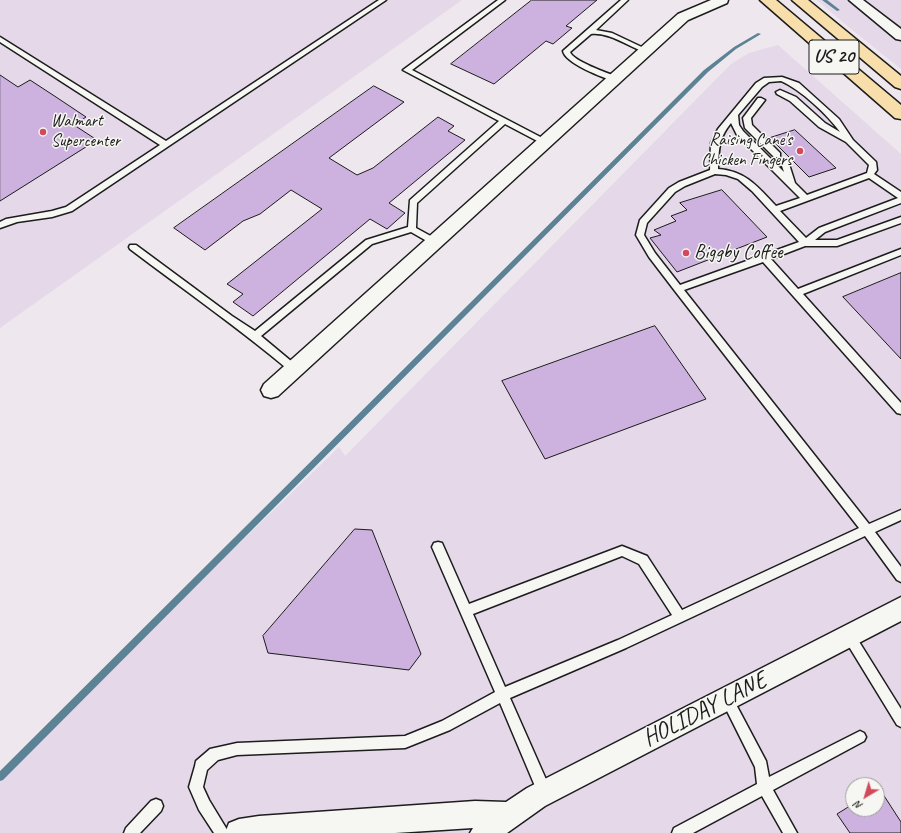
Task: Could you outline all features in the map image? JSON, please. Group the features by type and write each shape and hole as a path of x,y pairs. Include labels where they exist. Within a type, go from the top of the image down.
{"highway":[{"name":"US 20","path":"767,0 901,114"},
{"name":"US 20","path":"799,0 901,84"}],"street":[{"path":"271,390 683,17 722,0"},
{"path":"855,0 901,36"},
{"name":"HOLIDAY LANE","path":"484,833 509,824 545,793 901,609"},
{"path":"239,833 259,828 475,814 509,824"}],"lane":[{"path":"0,225 20,218 57,214 69,209 383,0"},
{"path":"502,0 407,70 546,142"},
{"path":"615,79 575,61 567,55 566,51 624,0"},
{"path":"589,32 597,31 646,51"},
{"path":"0,39 166,145"},
{"path":"714,171 715,143 722,129 759,85 767,80 782,78 796,85 836,121 850,142"},
{"path":"774,210 870,175 874,170 873,164 850,142 822,125 793,100 780,92"},
{"path":"761,100 746,118 748,126 777,155"},
{"path":"734,114 735,125 740,133 805,198"},
{"path":"412,229 413,202 504,121"},
{"path":"785,164 791,184"},
{"path":"901,220 837,243 805,243 742,176 727,172 714,171 682,184 672,190 643,222 640,234 652,255 867,530 901,576"},
{"path":"870,175 886,188 901,196"},
{"path":"678,289 805,243 822,230 901,200"},
{"path":"255,336 368,242 412,229 435,242"},
{"path":"133,247 255,336 294,369"},
{"path":"797,293 901,252"},
{"path":"765,258 901,410"},
{"path":"222,833 204,805 196,787 201,766 215,754 238,749 404,742 446,726 502,695 622,644 901,515"},
{"path":"438,547 545,793"},
{"path":"466,611 622,551 642,560 680,617"},
{"path":"849,636 901,721"},
{"path":"727,699 761,766 764,787 790,833"},
{"path":"679,833 860,737"},
{"path":"131,833 156,806"}],"shaded area":[{"path":"0,0 462,0 0,328"},
{"path":"817,0 901,0 901,69 845,24"},
{"path":"778,45 901,154 901,833 0,833 0,777 72,705 339,447 345,456 731,64 749,53"}],"building":[{"path":"532,0 597,0 566,26 572,28 553,44 546,41 494,84 451,64"},
{"name":"Walmart Supercenter","path":"0,75 18,87 30,80 86,117 74,125 97,140 0,201"},
{"path":"374,86 404,102 329,158 357,175 373,168 438,117 454,126 448,131 465,140 389,203 405,213 387,229 370,219 253,316 233,302 243,294 227,284 322,209 291,190 260,214 243,221 205,250 174,228"},
{"name":"Raising Cane's Chicken Fingers","path":"795,130 836,168 809,177 770,138"},
{"path":"722,190 767,237 677,272 650,238 661,235 654,230 676,221 671,216 687,210 680,203"},
{"path":"901,273 901,359 843,297"},
{"path":"655,326 706,399 545,459 502,381"},
{"path":"355,529 372,530 421,654 409,670 268,653 263,636"},
{"path":"885,797 901,822 901,833 850,833 837,814 845,809 845,817 885,817"}],"waterway":[{"path":"824,0 838,10"},
{"path":"0,777 706,71 735,48 759,34"}],"place":[{"name":"Walmart Supercenter","path":"43,132"},
{"name":"Raising Cane's Chicken Fingers","path":"800,151"},
{"name":"Biggby Coffee","path":"686,253"}]}
